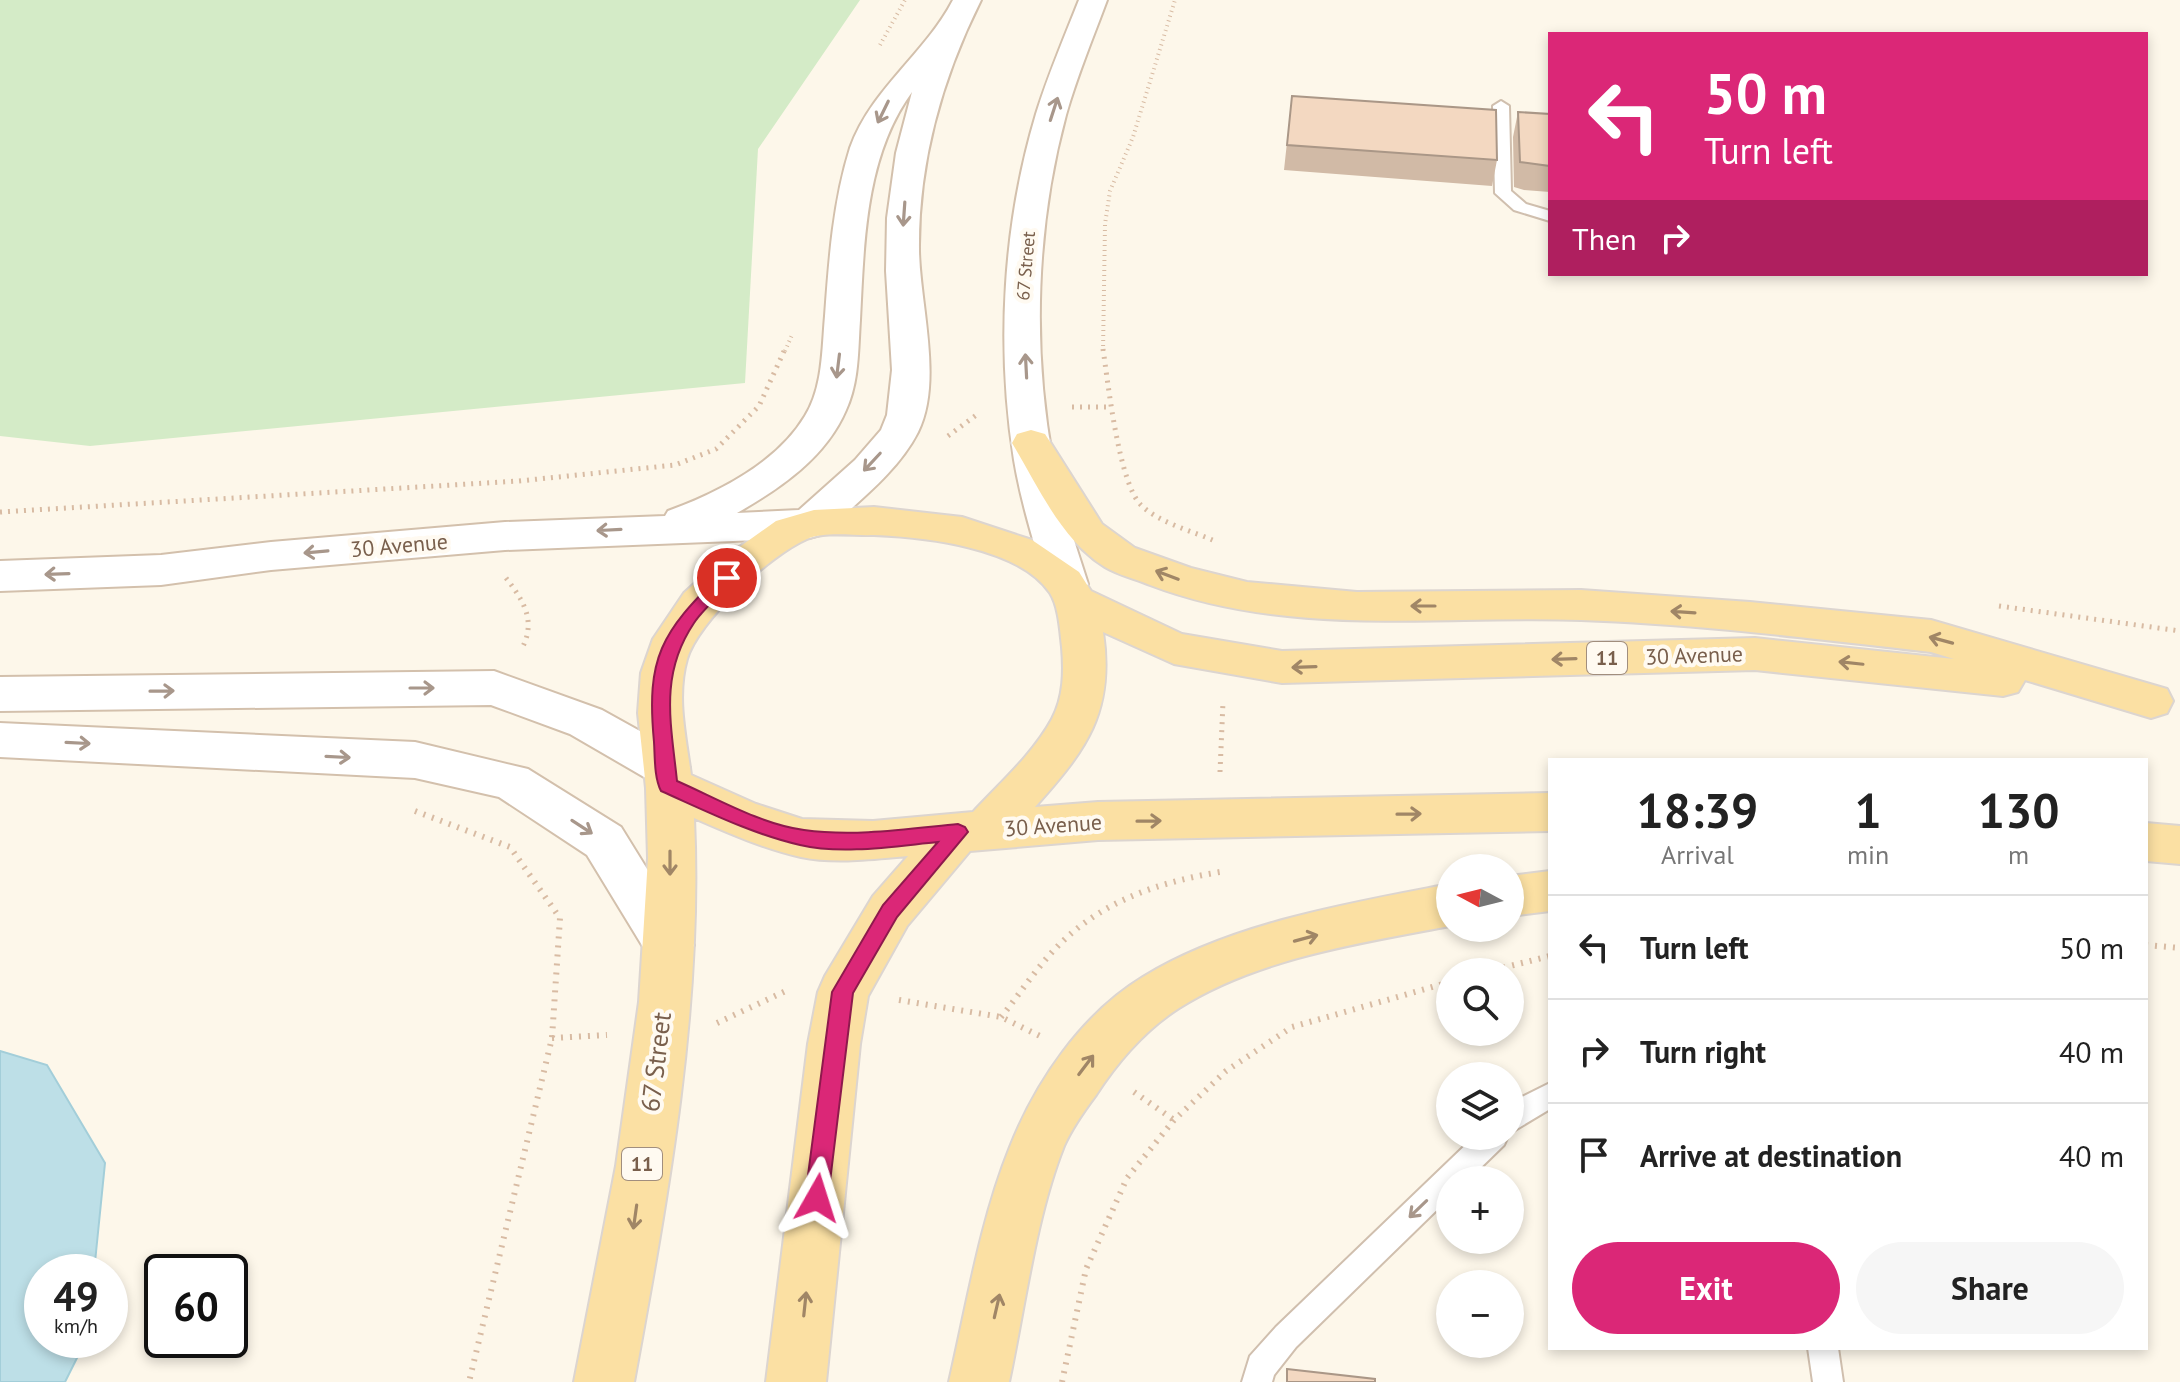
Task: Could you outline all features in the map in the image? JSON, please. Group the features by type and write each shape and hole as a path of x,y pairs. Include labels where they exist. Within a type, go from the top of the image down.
{"main road":[{"path":"804,524 882,452 899,432 908,406 902,254 908,167 930,80 950,31 967,0"},
{"name":"67 Street","path":"1070,592 1048,523 1031,443 1021,287 1051,116 1093,0"},
{"path":"663,527 713,511 749,487 790,458 823,419 835,386 852,209 867,147 888,102 950,31"},
{"path":"1031,443 1088,534 1121,558 1182,581 1247,597 1357,607 1581,605 1750,617 1931,636 2165,702"},
{"name":"30 Avenue","path":"0,576 161,570 271,556 458,540 663,527 875,520 933,526 983,537 1029,556 1070,592 1174,648 1282,667 1755,654 1947,672 2165,702"},
{"name":"67 Street","path":"604,1382 633,1237 669,945 667,777 660,736 659,698 667,655 689,616 727,578 804,524"},
{"path":"796,1382 834,1044 843,992 890,911 1069,732 1084,690 1084,654 1070,592"},
{"path":"0,694 494,688 586,722 667,777"},
{"path":"0,740 415,760 512,782 604,841 669,945"},
{"name":"30 Avenue","path":"667,777 741,818 802,838 873,840 1098,821 1548,812"},
{"path":"2148,842 2180,845"},
{"path":"2148,861 2180,860"},
{"path":"1524,894 1548,891"},
{"path":"979,1382 1034,1155 1060,1101 1089,1059 1133,1012 1187,978 1246,954 1391,916 1436,908"}],"lane":[{"path":"1501,106 1503,193 1520,207 1548,215"},
{"path":"1524,1108 1548,1096"},
{"path":"1257,1382 1261,1367 1286,1337 1480,1150"},
{"path":"1823,1350 1828,1382"}],"path":[{"path":"876,53 905,0"},
{"path":"1175,0 1133,137 1110,191 1105,224 1102,341 1111,407 1130,487 1138,503 1150,513 1218,542"},
{"path":"0,512 519,481 675,465 716,449 759,406 791,339 793,324"},
{"path":"1071,407 1111,407"},
{"path":"935,436 948,436 988,410"},
{"path":"502,574 522,598 531,621 529,639 516,657"},
{"path":"1219,787 1223,694"},
{"path":"405,807 510,847 560,918 552,1038 469,1382"},
{"path":"1001,1017 1064,939 1124,897 1183,877 1220,872 1229,863"},
{"path":"2148,945 2180,948"},
{"path":"1524,962 1548,956"},
{"path":"1062,1382 1086,1269 1127,1178 1174,1120 1226,1071 1292,1027 1436,986"},
{"path":"708,1024 725,1021 774,994 794,987"},
{"path":"893,999 1001,1017 1039,1035"},
{"path":"552,1038 617,1034"},
{"path":"1129,1088 1174,1120"}],"green space":[{"path":"0,0 860,0 758,149 745,383 90,446 0,436"}],"water":[{"path":"0,1051 47,1065 105,1163 96,1254 24,1254 24,1358 77,1358 65,1382 0,1382"}],"building":[{"path":"1292,96 1496,110 1497,160 1287,145"},
{"path":"1518,112 1548,114 1548,166 1520,162"},
{"path":"1287,1369 1375,1379 1375,1382 1287,1382"}],"route":[{"path":"727,578 689,616 667,655 659,698 660,736 668,785 741,818 802,838 873,840 958,832 890,911 843,992 834,1044 817,1198"}]}
